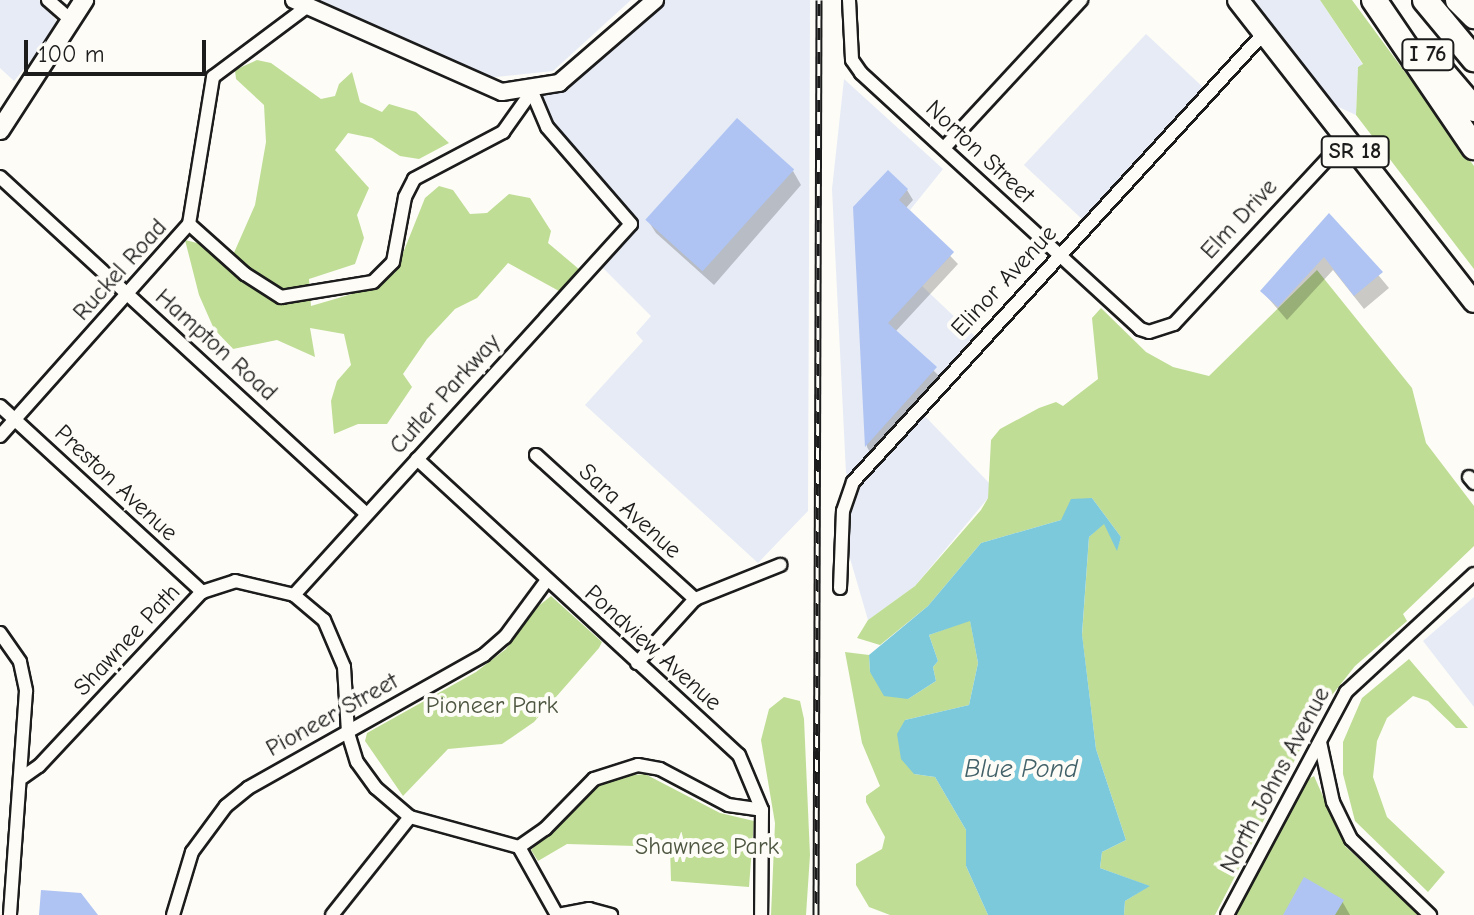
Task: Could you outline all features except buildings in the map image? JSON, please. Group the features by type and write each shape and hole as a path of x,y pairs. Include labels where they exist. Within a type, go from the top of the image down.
{"highway":[{"path":"1374,0 1474,147"},
{"name":"I 76","path":"1385,0 1474,109"},
{"name":"I 76","path":"1425,0 1474,59"},
{"path":"1458,0 1474,16"}],"main road":[{"path":"0,130 84,0"},
{"name":"SR 18","path":"1238,0 1474,302"}],"street":[{"path":"48,0 71,20"},
{"path":"301,3 502,92 532,91 559,83 584,65 655,0"},
{"name":"Norton Street","path":"849,0 852,60 1140,329 1166,330"},
{"path":"944,148 1081,0"},
{"name":"Ruckel Road","path":"0,436 129,296 189,224 213,77 301,3"},
{"name":"Elinor Avenue","path":"840,588 843,511 853,482 1263,34"},
{"path":"189,224 245,274 281,297 373,282 393,262 405,197 414,179 503,132 532,91"},
{"name":"Cutler Parkway","path":"294,595 631,224 547,127 532,91"},
{"name":"Elm Drive","path":"1166,330 1346,139"},
{"name":"Hampton Road","path":"0,177 366,513"},
{"name":"Preston Avenue","path":"0,406 202,592"},
{"name":"Sara Avenue","path":"536,455 695,599"},
{"name":"Pondview Avenue","path":"417,459 739,755 762,810 761,915"},
{"path":"637,663 695,599 780,565"},
{"name":"North Johns Avenue","path":"1227,915 1355,681 1474,574"},
{"name":"Pioneer Street","path":"173,915 192,852 226,806 248,788 484,655 505,637 547,580"},
{"name":"Shawnee Path","path":"23,777 39,766 202,592 235,581 294,595 324,620 338,646 348,692 348,733 364,773 410,817 519,847"},
{"path":"0,633 23,672 23,777 10,915"},
{"path":"1320,742 1333,802 1351,839 1430,915"},
{"path":"611,915 589,909 558,915 519,847 545,829 594,779 625,765 660,769 728,805 762,810"},
{"path":"332,915 410,817"}],"shaded area":[{"path":"0,0 39,0 56,20 56,29 14,81 0,68"},
{"path":"320,0 631,0 553,71 487,78"},
{"path":"655,0 810,0 808,511 758,563 585,405 643,341 636,333 651,316 596,261 631,225 547,127 532,91 559,83"},
{"path":"1243,0 1320,0 1363,65 1358,67 1356,115 1321,99"},
{"path":"1146,34 1206,90 1084,221 1024,165"},
{"path":"844,79 943,169 910,210 954,252 922,286 979,340 853,482 846,473 832,189"},
{"path":"921,412 990,484 988,498 915,586 868,620 847,548 851,496"},
{"path":"1474,597 1474,707 1423,641"}],"green space":[{"path":"1320,0 1352,0 1474,166 1474,269 1356,115 1358,67 1363,64"},
{"path":"257,60 271,63 321,99 335,96 339,84 352,72 360,102 382,112 389,104 416,112 449,143 419,159 400,156 372,138 348,133 335,150 369,188 357,215 364,238 355,264 309,279 311,306 352,294 395,273 425,198 439,186 453,190 470,214 487,213 509,194 530,198 551,231 548,243 580,270 559,291 508,263 477,298 455,309 427,339 403,374 412,387 387,424 358,424 334,434 331,401 337,381 351,365 344,334 310,328 315,357 277,340 233,349 214,329 199,295 185,240 205,245 259,291 266,282 233,255 255,205 266,142 264,105 236,79 235,70"},
{"path":"1317,270 1412,388 1426,443 1474,506 1474,546 1403,614 1407,621 1355,666 1321,709 1215,915 1124,915 1125,901 1149,886 1100,868 1102,852 1126,840 1096,749 1082,635 1089,537 1104,523 1117,549 1121,537 1092,498 1061,520 981,543 928,606 880,645 857,638 868,620 915,586 981,510 988,498 991,440 1000,429 1039,408 1056,402 1063,406 1098,379 1092,318 1101,308 1146,352 1173,367 1209,376"},
{"name":"Pioneer Park","path":"551,596 602,642 599,648 534,722 502,744 448,749 403,796 365,741 367,733 476,672 506,649 531,612"},
{"path":"970,620 978,663 969,705 905,720 914,774 935,777 966,830 966,866 988,915 890,915 869,907 856,885 856,864 882,849 885,837 866,802 866,796 880,786 862,743 845,652 869,655 870,672 908,699 936,681 933,667 938,661 929,635"},
{"path":"1409,659 1468,728 1456,728 1428,701 1413,696 1387,718 1377,741 1373,777 1387,817 1445,872 1428,892 1355,821 1343,774 1343,742 1362,698"},
{"path":"784,697 800,701 804,719 810,855 806,915 771,915 775,823 761,740 769,709"},
{"name":"Shawnee Park","path":"645,774 720,813 754,821 749,887 671,881 670,847 567,844 538,861 531,850 596,786 615,777"},
{"path":"1314,776 1345,846 1419,915 1236,915 1277,830 1305,781"}],"water":[{"name":"Blue Pond","path":"1092,498 1121,537 1117,551 1104,524 1089,537 1082,634 1096,749 1126,840 1102,852 1100,868 1150,886 1125,901 1124,915 988,915 966,866 966,830 935,777 914,774 901,759 897,734 905,720 969,705 978,663 970,621 929,635 938,661 933,667 936,681 908,699 884,696 870,672 869,655 928,606 981,543 1061,520 1071,499"}],"railway":[{"path":"816,915 819,0"}]}
